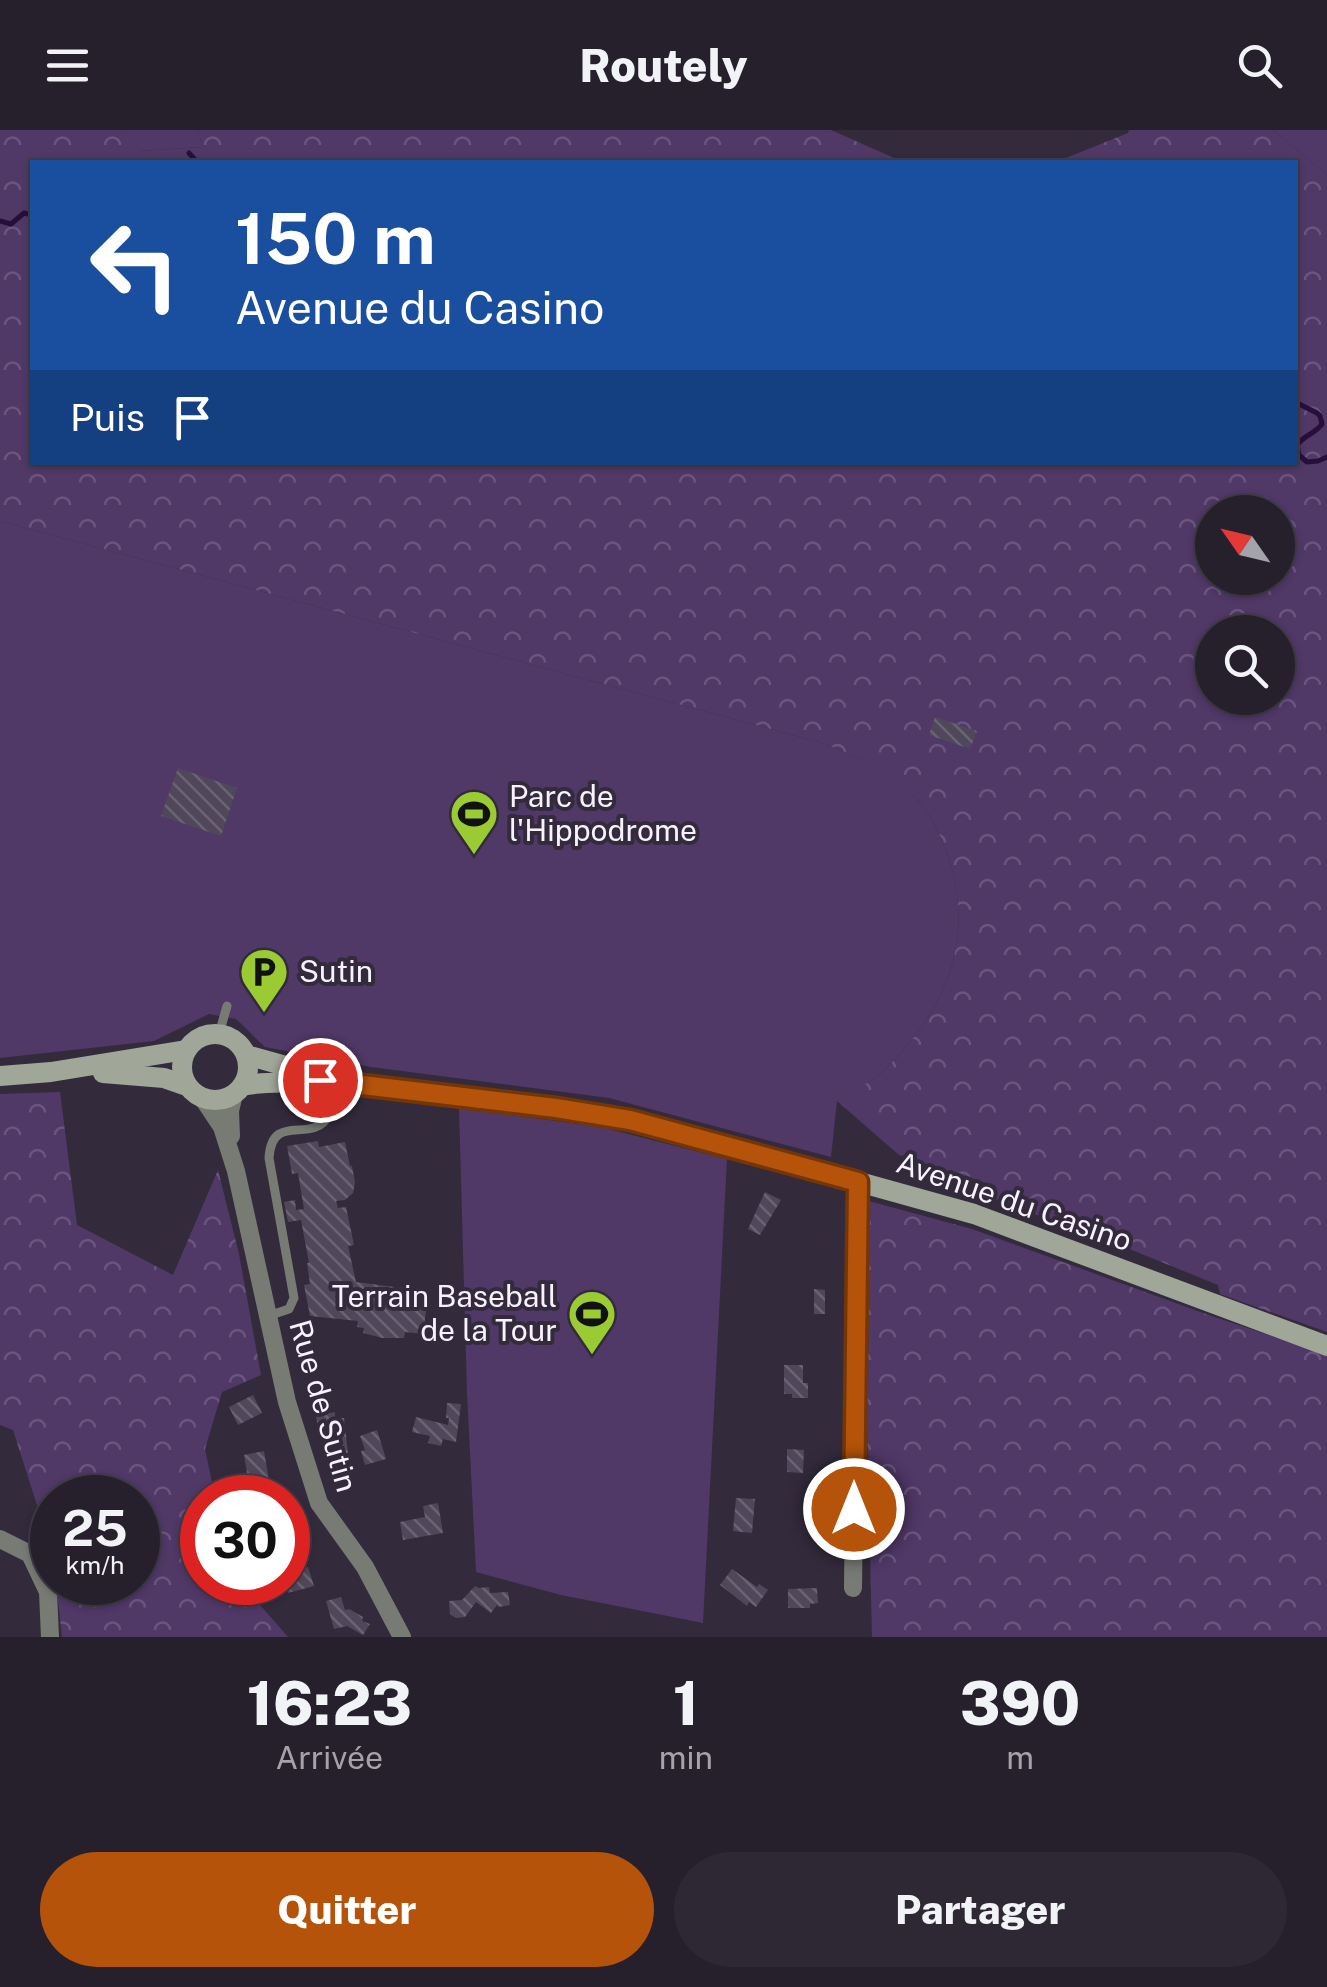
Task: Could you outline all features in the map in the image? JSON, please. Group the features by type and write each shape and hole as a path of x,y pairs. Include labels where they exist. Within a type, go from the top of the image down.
{"street":[{"path":"0,1076 186,1050 200,1037 218,1034 236,1040 246,1054 247,1076 238,1090"},
{"path":"186,1050 182,1068 195,1092"},
{"path":"246,1054 328,1081"},
{"path":"50,1072 142,1074 164,1078 213,1100 270,1082 328,1081"},
{"name":"Avenue du Casino","path":"328,1081 630,1120 974,1214 1327,1346"},
{"name":"Rue de Sutin","path":"236,1171 230,1111 238,1090"},
{"name":"Rue de Sutin","path":"195,1092 222,1127 236,1171 287,1402 318,1503 365,1567 402,1637"},
{"path":"853,1588 858,1182"},
{"path":"0,1540 30,1554 48,1592 50,1637"}],"lane":[{"path":"218,1034 226,1006"},
{"path":"268,1316 289,1309 294,1298 269,1158 270,1144 281,1131 317,1127 328,1119 332,1106 328,1081"}],"green space":[{"path":"0,130 123,130 139,151 204,147 196,130 831,130 898,160 30,160 30,465 1298,465 1298,160 1061,160 1129,130 1273,130 1327,175 1327,1332 1220,1294 1218,1285 991,1198 996,1186 899,1155 837,1101 882,1072 923,1024 950,972 958,915 947,853 927,811 896,782 826,744 0,521"},
{"path":"123,130 196,130 204,147 138,151"},
{"path":"1273,130 1327,130 1327,175"},
{"name":"Parc de l'Hippodrome","path":"0,521 826,744 863,761 897,782 922,805 947,853 958,915 950,972 939,999 904,1049 882,1072 837,1101 831,1157 609,1098 371,1067 265,1047 236,1019 209,1014 154,1041 0,1058"},
{"path":"60,1092 77,1225 173,1275 218,1170 239,1254 261,1375 222,1392 205,1449 210,1475 180,1475 180,1605 260,1605 288,1637 62,1637 58,1605 160,1605 160,1475 30,1475 30,1483 13,1430 0,1425 0,1094"},
{"name":"Terrain Baseball de la Tour","path":"459,1108 601,1127 727,1159 703,1623 561,1595 476,1572"},
{"path":"865,1200 972,1229 1327,1355 1327,1637 872,1637"}],"building":[{"path":"935,717 977,731 970,749 929,735"},
{"path":"178,768 237,788 221,836 161,816"},
{"path":"318,1141 319,1147 345,1142 352,1166 353,1193 336,1201 338,1208 346,1207 354,1245 348,1246 356,1282 425,1291 428,1296 423,1334 405,1332 404,1338 382,1338 363,1333 364,1328 357,1327 358,1321 310,1316 304,1285 310,1284 309,1263 301,1220 288,1222 284,1202 295,1200 296,1210 304,1209 298,1173 292,1174 287,1146"},
{"path":"765,1192 781,1200 760,1235 748,1229"},
{"path":"814,1289 825,1290 825,1314 814,1314"},
{"path":"784,1365 803,1365 808,1398 784,1394"},
{"path":"253,1395 262,1413 238,1425 229,1407"},
{"path":"447,1403 461,1404 456,1442 443,1439 441,1446 428,1443 430,1436 412,1432 416,1417 448,1425"},
{"path":"315,1411 335,1412 335,1419 344,1418 348,1453 329,1454 328,1436 320,1436"},
{"path":"377,1430 386,1459 365,1465 360,1436"},
{"path":"787,1449 804,1450 803,1473 787,1472"},
{"path":"264,1451 268,1475 239,1475 247,1473 244,1455"},
{"path":"736,1498 755,1499 752,1533 733,1531"},
{"path":"438,1503 443,1533 403,1540 400,1522 425,1517 423,1506"},
{"path":"732,1569 768,1590 756,1607 749,1602 747,1606 720,1585"},
{"path":"475,1586 489,1587 490,1593 508,1592 510,1605 497,1605 491,1613 476,1602 465,1617 450,1614 449,1601 462,1600"},
{"path":"817,1588 818,1603 810,1604 810,1608 788,1608 788,1589"},
{"path":"341,1597 345,1610 370,1624 363,1635 347,1626 334,1629 326,1601"}],"waterway":[{"path":"189,153 195,160"},
{"path":"0,221 11,224 24,213 30,214"},
{"path":"1298,404 1317,413 1322,424 1298,444"},
{"path":"1298,450 1307,462 1327,457"}],"place":[{"name":"Parc de l'Hippodrome","path":"474,856"},
{"name":"Sutin","path":"264,1014"},
{"name":"Terrain Baseball de la Tour","path":"592,1356"}],"route":[{"path":"320,1080 630,1120 858,1182 854,1509"}]}
